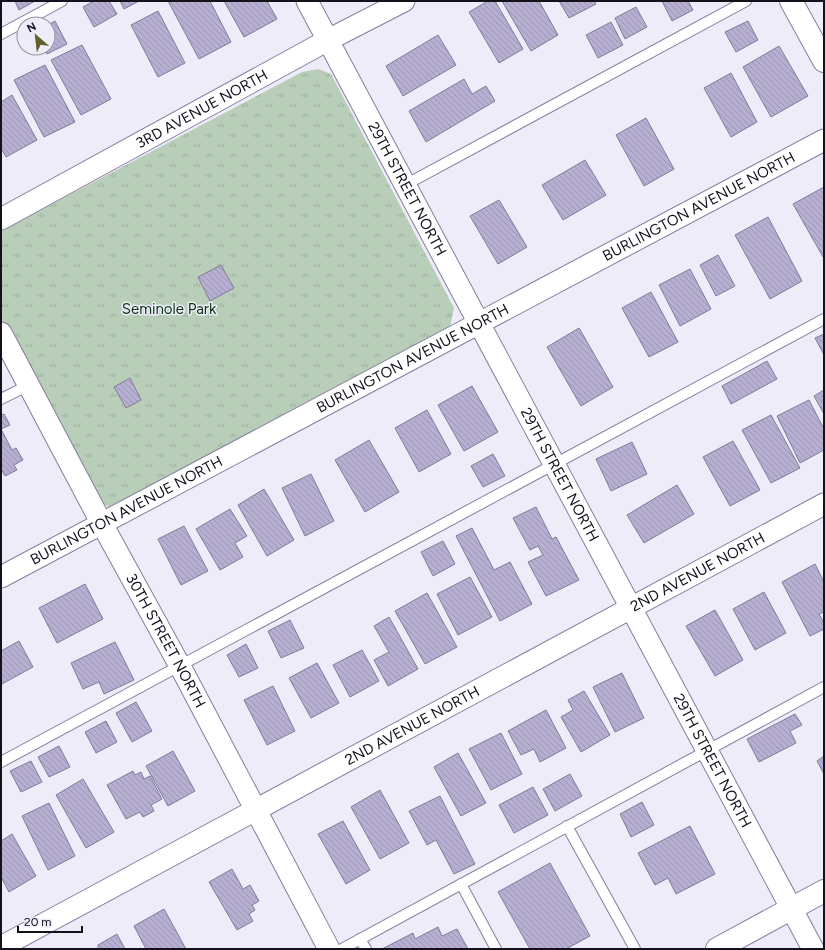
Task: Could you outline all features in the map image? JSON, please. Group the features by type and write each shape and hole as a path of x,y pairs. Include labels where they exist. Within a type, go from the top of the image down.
{"main road":[{"path":"791,1 824,61"},
{"path":"717,949 824,891"}],"street":[{"name":"29TH STREET NORTH","path":"307,1 813,949"},
{"name":"3RD AVENUE NORTH","path":"1,218 328,40 404,1"},
{"name":"BURLINGTON AVENUE NORTH","path":"1,577 824,140"},
{"name":"30TH STREET NORTH","path":"1,333 102,524 180,666 329,949"},
{"name":"2ND AVENUE NORTH","path":"1,947 824,504"}],"lane":[{"path":"1,34 62,1"},
{"path":"405,185 746,1"},
{"path":"1,762 824,319"},
{"path":"1,399 29,385"},
{"path":"342,949 824,687"},
{"path":"567,826 635,949"},
{"path":"461,884 496,949"},
{"path":"360,939 366,949"}],"green space":[{"name":"Seminole Park","path":"318,69 331,74 454,308 450,327 111,508 97,501 1,321 1,231 302,72"}],"building":[{"path":"15,1 35,1 19,10"},
{"path":"94,1 109,1 117,14 94,27 83,7"},
{"path":"120,1 139,1 124,9"},
{"path":"168,1 210,1 231,42 199,59"},
{"path":"224,1 267,1 277,19 244,37"},
{"path":"488,1 495,1 523,49 499,63 469,12"},
{"path":"502,1 539,1 558,35 531,51"},
{"path":"559,1 594,1 596,4 569,18"},
{"path":"662,1 688,1 693,10 672,21"},
{"path":"636,7 647,27 625,39 615,18"},
{"path":"158,11 185,63 158,77 131,25"},
{"path":"748,21 758,40 736,52 725,32"},
{"path":"611,22 623,45 598,58 586,35"},
{"path":"56,23 67,44 56,50"},
{"path":"438,35 456,65 403,96 386,66"},
{"path":"82,45 111,99 81,115 51,60"},
{"path":"779,46 808,96 771,117 743,67"},
{"path":"45,65 75,122 44,137 14,80"},
{"path":"731,73 757,122 731,137 704,88"},
{"path":"464,79 472,94 486,86 495,101 426,142 409,111"},
{"path":"12,95 37,140 6,157 1,148 1,102"},
{"path":"646,118 674,169 644,186 616,135"},
{"path":"585,160 606,195 563,220 542,185"},
{"path":"824,187 824,257 823,257 793,204"},
{"path":"499,200 527,247 498,264 470,216"},
{"path":"768,217 802,281 770,299 735,235"},
{"path":"718,255 735,286 716,296 700,265"},
{"path":"221,265 234,288 210,301 198,277"},
{"path":"690,269 711,309 680,326 659,285"},
{"path":"651,292 678,342 649,357 622,308"},
{"path":"579,328 613,387 581,406 547,347"},
{"path":"824,334 824,355 815,338"},
{"path":"767,361 777,379 731,404 722,386"},
{"path":"130,378 141,400 126,408 114,387"},
{"path":"472,386 498,432 464,451 438,405"},
{"path":"824,390 824,414 814,396"},
{"path":"809,400 824,429 824,450 800,463 777,416"},
{"path":"427,410 451,454 419,472 395,428"},
{"path":"4,414 10,425 1,429 1,415"},
{"path":"771,415 800,468 771,483 742,430"},
{"path":"1,429 12,450 16,448 23,460 14,465 17,470 5,476 1,469"},
{"path":"369,440 399,492 365,512 335,460"},
{"path":"733,441 760,490 730,506 703,457"},
{"path":"632,442 647,474 611,491 596,459"},
{"path":"493,454 505,476 483,487 471,466"},
{"path":"311,474 334,521 305,536 282,488"},
{"path":"677,485 694,514 644,543 627,515"},
{"path":"264,489 294,540 267,556 238,505"},
{"path":"536,507 552,539 556,537 579,580 546,596 528,562 543,555 538,546 530,550 513,518"},
{"path":"230,509 247,536 235,543 243,557 220,570 196,529"},
{"path":"184,526 208,571 181,585 158,539"},
{"path":"472,528 494,570 510,562 532,604 500,621 456,536"},
{"path":"443,541 455,564 433,576 421,552"},
{"path":"815,564 824,582 824,612 819,614 824,623 824,629 810,636 782,582"},
{"path":"470,577 492,617 458,635 437,594"},
{"path":"85,584 103,619 57,643 39,608"},
{"path":"764,592 786,633 755,650 733,609"},
{"path":"427,593 457,647 425,664 395,611"},
{"path":"715,610 743,660 715,676 686,626"},
{"path":"389,617 418,669 388,686 374,660 389,652 374,626"},
{"path":"290,620 304,648 281,658 268,631"},
{"path":"19,641 33,667 2,684 1,651"},
{"path":"115,642 134,680 104,694 99,682 83,689 71,663"},
{"path":"246,644 258,668 239,677 227,655"},
{"path":"362,650 379,681 350,697 333,665"},
{"path":"317,663 339,703 311,718 289,678"},
{"path":"622,673 644,718 615,732 593,687"},
{"path":"273,686 295,731 267,745 244,700"},
{"path":"584,691 610,735 581,752 561,717 573,710 568,700"},
{"path":"136,702 152,731 132,742 116,713"},
{"path":"546,710 566,748 540,762 534,749 521,755 508,731"},
{"path":"795,714 802,725 790,731 796,743 759,762 747,739"},
{"path":"106,721 117,742 96,753 85,732"},
{"path":"501,733 522,774 491,790 469,749"},
{"path":"59,746 70,767 49,777 38,757"},
{"path":"173,751 195,791 168,806 146,766"},
{"path":"458,753 486,803 461,816 434,767"},
{"path":"824,756 824,774 817,761"},
{"path":"31,761 42,782 21,792 10,771"},
{"path":"133,771 135,775 141,772 144,779 150,776 162,799 151,805 154,811 143,817 140,812 126,819 107,785"},
{"path":"570,774 582,796 555,811 543,789"},
{"path":"83,779 114,832 86,848 56,795"},
{"path":"533,787 548,815 514,833 499,805"},
{"path":"380,790 409,843 380,859 351,807"},
{"path":"440,796 475,864 454,874 436,840 427,845 409,811"},
{"path":"642,802 654,825 631,837 620,814"},
{"path":"49,803 75,856 48,870 22,816"},
{"path":"343,821 370,870 346,884 318,834"},
{"path":"690,826 715,874 676,894 668,878 655,885 638,853"},
{"path":"12,834 36,876 9,892 1,877 1,841"},
{"path":"550,863 590,936 566,949 530,949 498,892"},
{"path":"232,869 243,889 250,885 259,901 252,905 255,910 249,914 253,921 237,930 209,882"},
{"path":"164,909 186,949 146,949 134,926"},
{"path":"438,927 442,936 457,929 468,949 382,949 413,933 415,939"},
{"path":"117,934 125,949 98,949 98,945"}]}
